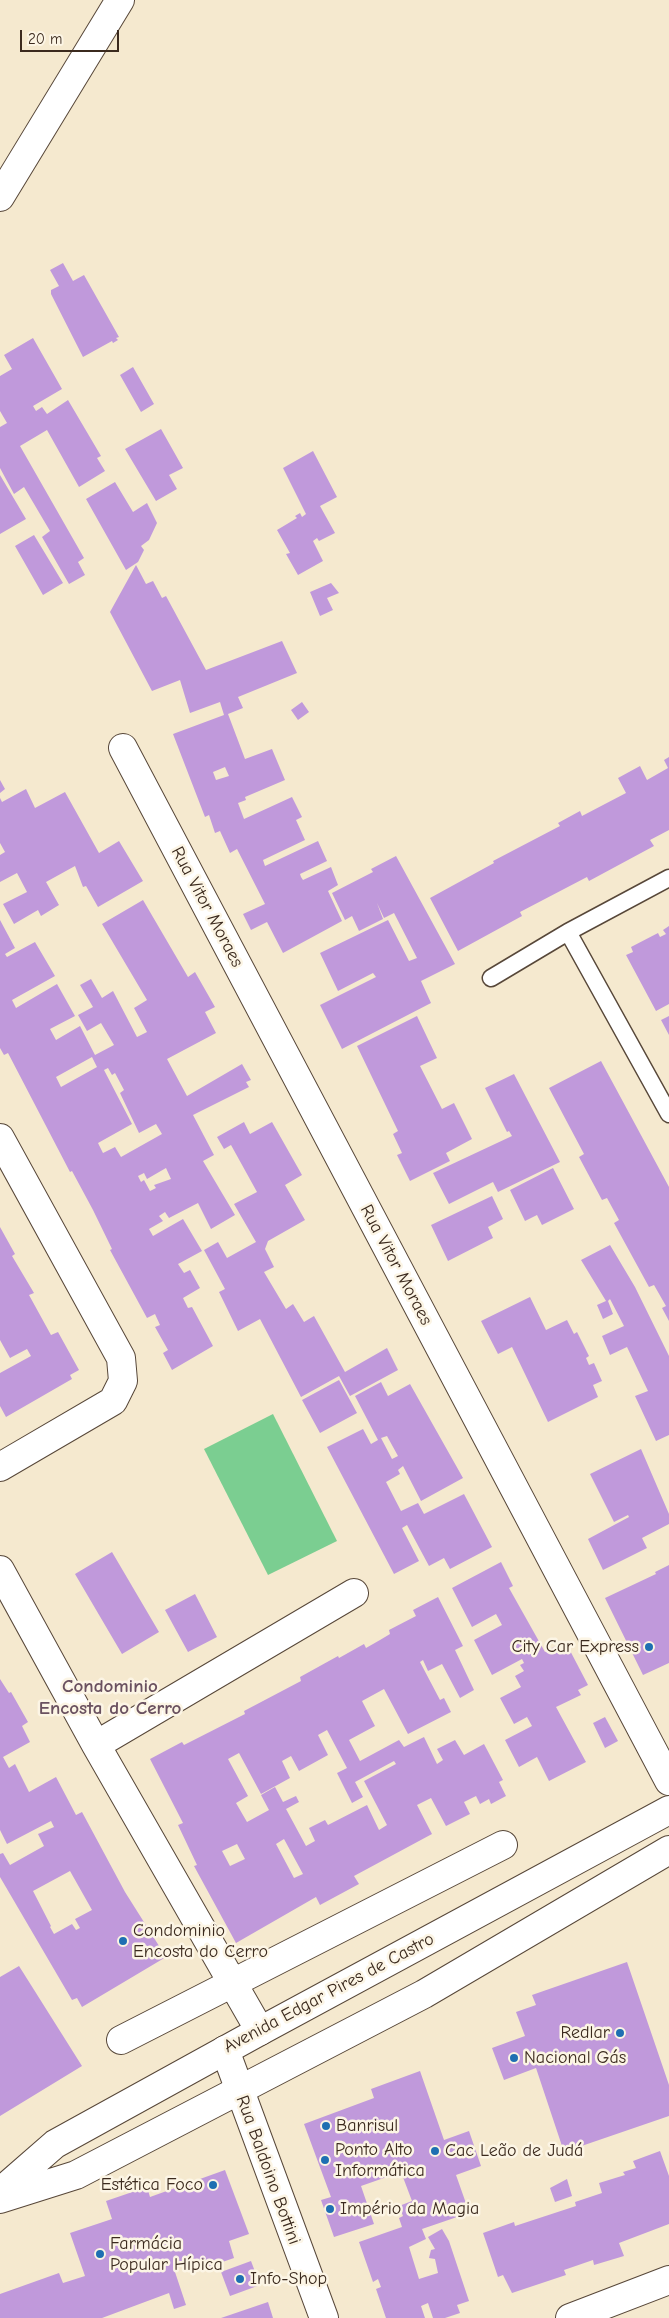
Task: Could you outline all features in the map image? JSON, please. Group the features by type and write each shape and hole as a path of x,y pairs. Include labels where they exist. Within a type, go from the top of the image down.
{"street":[{"path":"0,197 120,0"},
{"name":"Rua Vitor Moraes","path":"123,748 669,1781"},
{"path":"0,1138 121,1358 123,1381 113,1401 0,1467"},
{"path":"0,1570 96,1745 260,2030"},
{"path":"96,1745 354,1592"},
{"name":"Avenida Edgar Pires de Castro","path":"0,2192 55,2144 260,2030 669,1810"},
{"path":"120,2040 232,1981 504,1845"},
{"path":"0,2199 76,2175 424,1994 669,1850"},
{"name":"Rua Baldoino Bottini","path":"225,2050 238,2090 324,2318"},
{"path":"570,2318 669,2280"}],"lane":[{"path":"491,978 568,932 669,878"},
{"path":"568,932 669,1114"}],"green space":[{"path":"273,1414 337,1541 268,1575 204,1449"}],"building":[{"path":"63,263 73,281 84,275 119,337 113,343 112,341 83,357 51,294 51,290 59,286 50,270"},
{"path":"33,338 62,389 33,406 36,411 42,407 47,414 68,400 101,456 97,458 105,471 79,487 47,430 20,446 84,558 78,562 85,575 69,584 42,537 50,531 24,487 14,494 0,468 0,427 7,423 0,411 0,376 12,369 4,355"},
{"path":"133,367 154,404 141,412 120,375"},
{"path":"161,429 183,468 169,475 177,489 156,501 125,449"},
{"path":"313,451 337,497 320,506 335,533 319,541 317,538 313,541 323,561 298,575 286,554 290,553 277,530 297,518 295,516 300,513 302,517 306,514 283,468"},
{"path":"0,475 26,519 0,534"},
{"path":"115,482 133,512 147,503 157,523 149,540 141,546 144,550 138,562 126,570 86,499"},
{"path":"34,535 63,583 43,595 15,546"},
{"path":"136,565 146,584 153,581 162,598 166,596 206,670 282,641 297,673 238,697 243,708 228,714 245,759 272,749 285,780 245,797 246,800 238,803 244,819 292,797 302,817 296,820 305,840 263,860 265,866 318,841 327,861 300,874 303,880 331,867 338,885 328,891 342,921 283,953 267,922 251,930 243,914 265,904 237,849 230,853 220,831 215,833 209,815 205,817 173,734 224,715 220,702 190,713 180,680 152,691 110,612","holes":["225,767 229,776 216,780 213,772"]},
{"path":"331,583 339,593 327,598 333,610 320,616 310,592"},
{"path":"302,702 309,712 298,720 291,710"},
{"path":"669,757 669,830 650,840 654,846 589,881 587,877 520,912 522,916 458,951 430,898 494,863 493,861 560,826 558,823 580,811 582,816 626,793 618,778 640,766 647,780 668,768 664,760"},
{"path":"0,780 5,789 0,793"},
{"path":"26,789 35,808 65,792 99,853 119,841 143,881 98,907 86,886 83,887 75,866 46,882 59,905 41,916 38,910 14,924 3,904 27,892 17,873 0,882 0,855 5,852 0,843 0,798 2,802"},
{"path":"396,856 455,964 421,981 431,1003 342,1049 320,1005 376,977 373,973 338,991 320,953 388,920 409,961 417,958 394,913 384,918 377,903 383,919 359,931 352,916 345,920 332,893 373,872 371,869"},
{"path":"143,900 188,977 195,972 215,1007 205,1012 216,1033 167,1059 187,1096 242,1064 251,1080 246,1082 249,1087 193,1115 214,1155 203,1161 235,1215 211,1229 198,1203 169,1218 165,1212 159,1216 163,1221 149,1229 153,1236 183,1219 202,1251 178,1264 184,1273 190,1270 200,1288 183,1298 188,1308 192,1307 213,1346 172,1370 163,1353 168,1350 155,1327 160,1325 155,1314 147,1318 110,1250 112,1249 93,1210 72,1171 70,1172 8,1053 4,1055 0,1048 0,920 15,948 5,954 7,957 35,942 55,976 12,1000 16,1008 57,984 75,1016 50,1029 56,1040 80,1026 95,1055 114,1045 101,1023 87,1031 78,1015 93,1007 80,985 91,979 102,998 113,991 137,1037 147,1032 134,1008 147,1000 102,924","holes":["92,1057 97,1067 61,1087 56,1077","108,1068 112,1075 115,1073 124,1090 120,1093 139,1133 156,1124 162,1134 121,1157 115,1147 103,1153 98,1143 132,1124 104,1070","166,1168 171,1179 154,1185 156,1188 150,1191 144,1180 141,1182 138,1176 144,1173 147,1179"]},
{"path":"669,926 669,1004 656,1011 626,955 633,952 631,947 658,933 660,937 666,934 663,930"},
{"path":"417,1016 437,1058 420,1066 442,1109 454,1103 472,1139 446,1153 450,1161 410,1181 397,1155 402,1153 393,1134 398,1131 357,1046"},
{"path":"669,1016 669,1035 661,1020"},
{"path":"601,1061 669,1187 669,1321 662,1308 666,1306 654,1285 649,1287 614,1223 619,1220 607,1198 602,1200 579,1157 584,1154 549,1088"},
{"path":"514,1074 560,1162 498,1192 493,1182 449,1204 433,1173 512,1136 509,1131 507,1132 485,1088"},
{"path":"244,1122 250,1134 272,1122 302,1175 285,1185 305,1220 268,1241 265,1249 274,1267 264,1272 286,1309 293,1304 304,1322 314,1316 345,1372 387,1348 398,1370 350,1396 339,1376 301,1397 260,1319 238,1331 219,1292 225,1289 204,1250 218,1242 227,1258 256,1242 234,1204 257,1192 231,1145 224,1149 217,1137"},
{"path":"553,1168 574,1209 542,1225 537,1215 525,1221 510,1190"},
{"path":"492,1196 503,1219 488,1227 493,1238 448,1261 431,1225"},
{"path":"0,1227 15,1254 12,1256 34,1293 29,1295 51,1335 58,1332 79,1370 70,1375 72,1379 6,1417 0,1406 0,1373 31,1356 27,1349 10,1358 0,1340"},
{"path":"610,1245 635,1287 669,1356 669,1435 656,1441 635,1396 648,1391 627,1347 610,1355 602,1336 624,1326 610,1299 608,1301 613,1314 603,1319 597,1305 606,1301 581,1260"},
{"path":"530,1297 546,1330 567,1320 574,1334 577,1332 589,1356 586,1358 589,1365 594,1363 602,1381 593,1385 598,1397 548,1422 512,1347 498,1354 481,1321"},
{"path":"339,1380 357,1413 320,1433 302,1400"},
{"path":"381,1382 388,1396 410,1384 463,1478 421,1501 403,1466 398,1470 400,1474 386,1482 401,1511 418,1503 424,1514 464,1494 492,1547 450,1569 444,1558 429,1566 407,1525 402,1528 419,1561 394,1574 327,1447 363,1429 371,1444 378,1440 355,1396","holes":["387,1436 398,1456 392,1459 381,1438"]},
{"path":"641,1449 669,1514 669,1524 642,1538 647,1548 603,1570 588,1539 629,1517 628,1515 614,1522 590,1474"},
{"path":"112,1552 159,1632 122,1654 75,1574"},
{"path":"501,1562 513,1586 509,1588 545,1652 565,1641 588,1685 578,1690 581,1695 556,1707 586,1762 549,1781 537,1757 519,1767 505,1740 532,1726 527,1717 514,1724 500,1698 521,1687 515,1676 524,1671 520,1665 524,1663 522,1659 492,1675 474,1640 502,1625 496,1614 472,1627 452,1588"},
{"path":"669,1565 669,1663 643,1675 605,1598 656,1574 655,1572"},
{"path":"195,1594 217,1637 188,1652 165,1610"},
{"path":"438,1597 463,1646 455,1650 474,1690 460,1698 442,1664 428,1671 423,1660 420,1662 440,1700 444,1698 451,1712 408,1734 384,1689 362,1701 375,1726 349,1740 360,1761 399,1740 404,1747 424,1737 437,1764 443,1760 437,1749 455,1740 464,1755 484,1744 503,1780 499,1782 506,1796 491,1804 489,1799 480,1804 476,1796 464,1802 470,1814 446,1826 431,1798 417,1805 432,1834 354,1876 359,1884 320,1905 316,1897 236,1943 194,1866 197,1865 178,1825 183,1823 150,1759 182,1742 184,1745 245,1714 244,1711 301,1681 300,1677 338,1656 339,1658 364,1644 366,1648 390,1634 389,1630 416,1616 413,1610","holes":["327,1730 347,1768 337,1773 352,1803 363,1797 355,1782 394,1761 396,1764 364,1781 387,1825 379,1830 367,1805 328,1825 325,1820 309,1828 315,1841 306,1846 286,1809 299,1802 296,1796 283,1802 275,1787 261,1795 269,1810 247,1822 236,1803 248,1796 228,1759 239,1753 261,1794 290,1778 282,1761 291,1756 299,1771 328,1755 318,1735","284,1839 303,1874 294,1878 276,1844","237,1844 245,1859 230,1866 222,1851"]},
{"path":"0,1679 9,1693 11,1692 28,1722 22,1726 30,1742 3,1757 9,1768 15,1764 29,1792 56,1777 76,1815 82,1812 125,1892 166,1957 82,2007 77,1998 72,2000 0,1877 0,1854 3,1853 10,1865 44,1846 38,1834 54,1827 51,1821 7,1844 0,1830","holes":["70,1871 92,1910 75,1919 80,1928 76,1930 72,1924 54,1934 33,1891"]},
{"path":"605,1717 618,1741 605,1748 593,1723"},
{"path":"627,1962 669,2085 669,2116 564,2152 536,2068 504,2080 492,2048 525,2036 516,2012 536,2005 532,1995"},
{"path":"19,1966 82,2066 0,2116 0,1977"},
{"path":"420,2071 444,2140 469,2131 481,2166 456,2175 468,2209 458,2213 460,2216 422,2229 426,2239 409,2247 419,2279 438,2273 435,2259 429,2258 431,2250 435,2249 428,2237 442,2229 449,2241 469,2301 457,2305 460,2313 445,2318 433,2318 428,2303 421,2306 425,2318 386,2318 376,2289 381,2287 378,2279 373,2282 359,2242 402,2227 399,2218 403,2216 399,2206 412,2201 401,2172 361,2186 374,2224 334,2237 321,2200 331,2197 304,2124 374,2098 371,2089"},
{"path":"660,2151 669,2176 669,2224 619,2243 624,2256 594,2265 593,2260 564,2270 566,2275 512,2293 503,2275 498,2277 483,2233 514,2222 515,2226 576,2206 575,2202 602,2193 599,2183 625,2175 623,2172 636,2168 633,2161"},
{"path":"225,2170 249,2234 229,2241 234,2258 202,2269 198,2260 174,2269 186,2305 174,2309 169,2293 102,2318 0,2318 0,2294 59,2273 63,2283 85,2276 70,2233 112,2219 106,2201 147,2187 150,2197"},
{"path":"567,2179 572,2196 555,2202 550,2188"},
{"name":"Info-Shop","path":"251,2261 260,2285 230,2296 221,2272"},
{"path":"268,2302 273,2318 221,2318"}],"place":[{"name":"City Car Express","path":"649,1647"},
{"name":"Condominio Encosta do Cerro","path":"123,1941"},
{"name":"Redlar","path":"620,2033"},
{"name":"Nacional Gás","path":"514,2058"},
{"name":"Banrisul","path":"326,2126"},
{"name":"Cac Leão de Judá","path":"435,2151"},
{"name":"Ponto Alto Informática","path":"325,2160"},
{"name":"Estética Foco","path":"213,2185"},
{"name":"Império da Magia","path":"330,2209"},
{"name":"Farmácia Popular Hípica","path":"100,2254"},
{"name":"Info-Shop","path":"240,2279"}],"district":[{"name":"Condominio Encosta do Cerro","path":"110,1698"}]}
